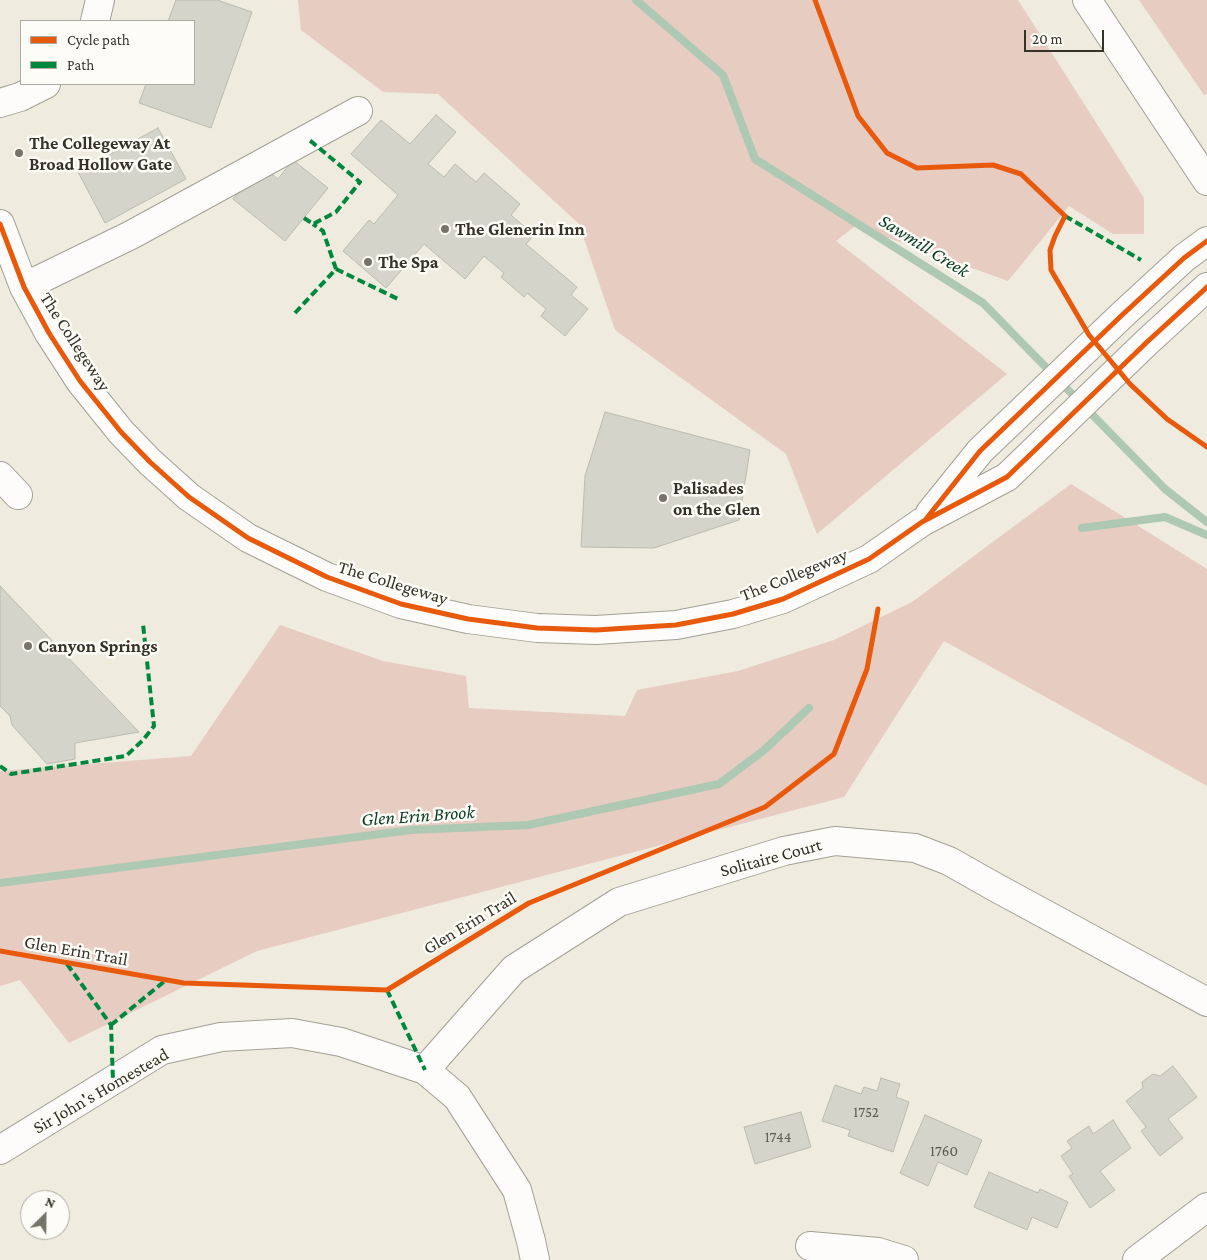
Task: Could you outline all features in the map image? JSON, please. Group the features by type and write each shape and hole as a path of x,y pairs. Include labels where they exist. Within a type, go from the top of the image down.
{"street":[{"path":"95,20 100,0"},
{"path":"1087,0 1207,181"},
{"path":"0,103 20,97 44,85"},
{"path":"24,287 131,235 358,112"},
{"name":"The Collegeway","path":"0,224 24,287 49,333 80,381 121,432 150,462 189,497 248,538 327,577 401,604 468,619 537,628 596,630 676,625 733,614 783,598 869,559 922,522 1007,477 1146,342 1207,287"},
{"name":"The Collegeway","path":"922,522 980,451 1121,316 1184,258 1207,241"},
{"name":"Solitaire Court","path":"425,1070 514,969 619,902 784,851 835,842 915,848 949,860 994,887 1207,1002"},
{"name":"Sir John's Homestead","path":"0,1150 162,1050 221,1037 292,1033 341,1042 425,1070 457,1098 517,1190 532,1241 535,1260"},
{"path":"1137,1260 1207,1207"},
{"path":"810,1246 878,1252 904,1260"}],"shaded area":[{"path":"298,0 1018,0 1144,198 1144,234 1113,234 1069,206 1008,281 855,226 836,241 1007,374 817,534 786,454 615,330 579,224 438,94 383,92 301,30"},
{"path":"1139,0 1207,0 1207,94 1204,95"},
{"path":"1071,484 1207,569 1207,786 944,641 844,797 257,951 69,1043 20,980 0,986 0,771 191,756 280,625 383,661 466,676 469,708 625,716 637,690 738,671 834,640 912,602"}],"building":[{"path":"176,0 217,0 252,12 211,128 139,103 146,85 195,85 195,20 168,20"},
{"name":"The Glenerin Inn","path":"436,115 456,132 428,164 444,177 455,164 476,182 484,173 520,204 511,215 534,235 526,244 577,287 571,295 588,309 565,336 541,316 546,309 527,293 524,297 501,277 504,273 484,256 465,279 424,244 386,288 343,251 369,220 374,224 398,195 351,154 381,120 410,144"},
{"path":"158,128 186,179 105,223 78,172"},
{"path":"293,160 328,188 285,241 233,199 260,165 278,179"},
{"name":"Palisades on the Glen","path":"605,412 750,450 739,520 654,548 581,547 585,476"},
{"name":"Canyon Springs","path":"0,586 139,732 75,743 75,759 47,764 12,725 10,716 0,706"},
{"path":"1173,1066 1197,1097 1168,1119 1183,1138 1160,1156 1141,1131 1146,1127 1126,1101 1143,1088 1142,1082 1153,1074 1160,1076"},
{"path":"881,1078 900,1084 896,1097 909,1102 893,1152 848,1136 850,1130 822,1121 835,1085 861,1094 864,1087 877,1091"},
{"path":"801,1112 811,1147 755,1164 744,1127"},
{"path":"925,1115 982,1140 967,1175 938,1162 928,1186 900,1173"},
{"path":"1113,1120 1131,1148 1100,1171 1115,1190 1090,1208 1069,1176 1073,1174 1061,1156 1072,1148 1067,1141 1089,1126 1093,1134"},
{"path":"989,1172 1038,1193 1040,1189 1068,1202 1057,1228 1032,1217 1027,1230 974,1207"}],"waterway":[{"name":"Sawmill Creek","path":"636,0 723,75 755,159 983,303 1165,489 1207,522"},
{"name":"Glen Erin Brook","path":"1082,528 1165,517 1207,535"},
{"name":"Glen Erin Brook","path":"0,883 411,830 528,825 719,784 763,751 809,708"}],"marked path":[{"path":"304,218 313,224 336,212 360,182 307,138"},
{"path":"1065,216 1141,260"},
{"path":"295,313 336,269 323,231 313,224"},
{"path":"336,269 398,299"},
{"path":"0,766 11,774 126,756 143,740 154,726 143,624"},
{"path":"67,964 111,1025 113,1081"},
{"path":"111,1025 166,980"},
{"path":"387,990 425,1070"}],"cycle path":[{"path":"815,0 858,116 887,153 917,168 993,165 1021,174 1065,216 1050,250 1051,270 1089,335 1130,384 1167,419 1207,447"},
{"path":"0,224 24,287 49,333 80,381 121,432 150,462 189,497 248,538 327,577 401,604 468,619 537,628 596,630 676,625 733,614 783,599 869,559 922,522 1007,477 1207,287"},
{"path":"926,519 980,451 1121,316 1184,258 1207,241"},
{"name":"Glen Erin Trail","path":"0,951 184,983 387,990 529,903 765,807 834,754 867,669 878,609"}],"place":[{"name":"The Collegeway At Broad Hollow Gate","path":"19,153"},
{"name":"The Glenerin Inn","path":"445,229"},
{"name":"The Spa","path":"368,262"},
{"name":"Palisades on the Glen","path":"663,498"},
{"name":"Canyon Springs","path":"28,646"}]}
